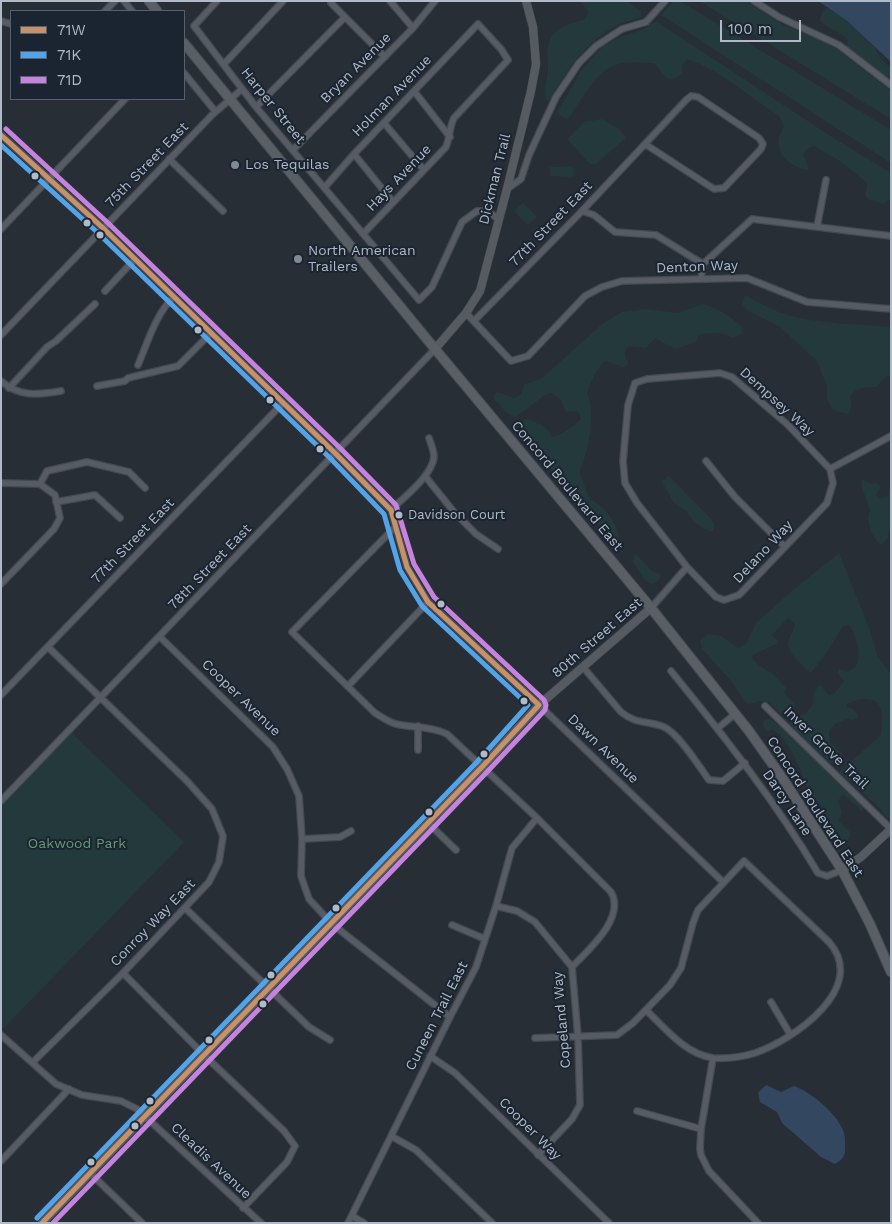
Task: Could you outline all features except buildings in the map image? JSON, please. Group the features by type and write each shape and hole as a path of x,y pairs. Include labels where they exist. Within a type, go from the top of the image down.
{"main road":[{"name":"Concord Boulevard East","path":"185,44 435,350 651,608 735,714 788,785 842,870 870,924 891,972"}],"street":[{"name":"Harper Street","path":"217,1 194,26 256,107 419,300 432,287 462,222 477,211 488,211 498,219"},
{"path":"224,64 283,1"},
{"path":"332,1 385,57"},
{"path":"390,1 413,28"},
{"name":"Bryan Avenue","path":"293,150 413,28 436,1"},
{"name":"Dickman Trail","path":"435,350 466,313 480,291 507,189 536,64 532,26 526,1"},
{"path":"507,189 521,179 529,155 556,97 579,63 596,46 622,29 646,22 665,1"},
{"path":"754,1 779,16 839,45 891,85"},
{"path":"256,107 346,17"},
{"name":"Holman Avenue","path":"325,187 478,24 501,49 508,60"},
{"name":"Hays Avenue","path":"363,234 446,147 450,137 449,127 454,118 508,60"},
{"path":"185,74 215,112"},
{"name":"75th Street East","path":"1,335 215,112 242,89"},
{"path":"414,91 450,137"},
{"name":"77th Street East","path":"474,321 582,211 686,100 692,96 698,97 759,138 763,144 761,149 724,188 714,189 645,144"},
{"path":"1,229 124,100"},
{"path":"384,124 424,170"},
{"path":"1,135 48,180 103,228 336,454 391,510 425,476 432,466 434,456 429,438"},
{"path":"354,154 393,202"},
{"path":"169,159 223,211"},
{"path":"817,226 826,180"},
{"path":"582,211 594,215 615,232 656,235 703,264"},
{"path":"701,279 703,264 752,219 891,236"},
{"path":"105,290 135,259"},
{"name":"Denton Way","path":"474,321 511,361 528,356 585,296 602,287 622,281 747,278 807,302 891,309"},
{"path":"138,365 160,315 167,303 174,297"},
{"path":"9,388 47,347 56,341 95,304"},
{"path":"466,313 474,321"},
{"path":"97,386 125,381 133,376 178,366 211,333"},
{"name":"78th Street East","path":"1,801 435,350"},
{"name":"Dempsey Way","path":"687,567 637,503 626,483 623,461 628,415 635,383 647,379 720,373 732,377 788,425 830,469"},
{"path":"1,381 9,388 32,395 61,391"},
{"name":"77th Street East","path":"1,696 283,403"},
{"path":"830,469 891,436"},
{"path":"706,461 735,497 785,547"},
{"path":"40,484 47,472 86,462 128,472 146,488"},
{"name":"Delano Way","path":"687,567 716,597 724,600 740,595 827,503 833,483 830,469"},
{"path":"425,476 454,512 476,534 498,549"},
{"path":"1,483 40,484 55,495 60,518 54,529 1,584"},
{"path":"56,502 95,495 120,518"},
{"name":"Dawn Avenue","path":"391,510 394,527 407,568 428,602 539,705 723,882"},
{"path":"394,527 292,632 375,713 397,724 438,729 447,734 537,818 611,892 614,897 614,906 608,928 572,967"},
{"name":"80th Street East","path":"42,1223 332,924 539,705 651,608 687,567"},
{"path":"348,686 428,602"},
{"name":"Cooper Avenue","path":"160,637 273,747 287,769 299,796 302,839 301,876 309,899 332,924 450,1017"},
{"name":"Conroy Way East","path":"33,1062 209,882 219,862 223,836 212,808 187,781 48,647"},
{"path":"583,667 628,718 638,722 663,726 674,733 710,780 723,781 745,764"},
{"name":"Darcy Lane","path":"671,672 718,728 745,764 785,819 818,873 827,876 842,870"},
{"name":"Inver Grove Trail","path":"764,706 890,828"},
{"path":"718,728 735,714"},
{"path":"418,726 418,750"},
{"name":"Cuneen Trail East","path":"348,1223 476,967 512,848 537,818"},
{"path":"428,823 456,850"},
{"path":"842,870 861,857 890,828"},
{"path":"302,839 340,837 351,831"},
{"path":"535,1038 617,1035 634,1023 646,1010 670,985 681,968 698,910 744,861 830,942 840,963 840,980 835,992 815,1016 790,1034 752,1054 739,1057 713,1058 684,1046 646,1010"},
{"name":"Copeland Way","path":"496,906 517,911 535,922 572,967 578,1037 580,1105 572,1120 538,1155"},
{"path":"185,908 309,1027 330,1040"},
{"path":"452,925 485,940"},
{"path":"123,972 204,1055 284,1130 295,1146 287,1162 243,1208"},
{"path":"771,1002 790,1034"},
{"name":"Cleadis Avenue","path":"2,1037 56,1084 82,1095 121,1101 137,1109 261,1223"},
{"name":"Cooper Way","path":"430,1056 456,1073 609,1223"},
{"path":"713,1058 701,1129 700,1149 706,1166 758,1223"},
{"path":"1,1161 70,1089"},
{"path":"637,1111 701,1129"},
{"path":"391,1136 416,1150 492,1223"},
{"path":"90,1173 142,1223"},
{"path":"352,1216 364,1223"}],"green space":[{"path":"579,1 626,1 641,11 641,17 619,24 588,47 574,62 551,98 547,101 545,89 548,70 548,46 557,31 572,23 584,20 589,12"},
{"path":"674,1 680,1 891,130 891,163 661,15"},
{"path":"699,1 746,1 783,25 821,40 835,48 891,91 891,119"},
{"path":"828,8 846,20 877,50 882,60 891,67 891,81 846,47 848,40 845,37 820,21 822,13"},
{"path":"656,21 832,137 891,173 891,200 884,204 870,200 865,196 866,182 843,163 814,146 807,149 803,154 809,169 806,170 790,163 779,149 779,137 784,126 779,116 722,76 687,59 682,66 682,74 673,79 666,78 654,63 615,65 602,73 567,119 557,112 581,71 603,46 623,36 644,29"},
{"path":"602,119 618,128 626,138 596,164 590,164 567,139 584,122"},
{"path":"571,166 574,169 574,175 571,177 550,176 550,167"},
{"path":"523,203 537,217 528,225 514,211"},
{"path":"745,295 779,312 803,319 891,327 891,375 887,376 876,387 855,391 850,397 852,406 848,414 833,410 827,399 827,386 817,361 780,327 747,310 742,304"},
{"path":"704,304 733,319 742,327 743,333 733,338 717,333 699,335 696,342 675,349 655,338 646,348 629,346 625,351 625,357 628,361 627,366 623,367 606,361 597,371 588,389 587,393 591,411 590,432 586,454 579,472 590,499 605,510 613,521 619,538 616,542 609,538 543,460 539,451 521,428 521,424 526,419 542,425 551,434 551,437 559,435 581,419 579,413 576,411 566,412 561,400 551,393 545,395 516,417 502,409 500,404 494,400 494,394 498,392 514,398 521,394 525,384 541,379 601,325 622,312 646,309 678,313"},
{"path":"669,476 711,519 715,526 712,532 694,522 687,512 674,503 661,481"},
{"path":"862,479 872,484 877,483 881,487 876,495 881,498 887,497 891,490 891,529 888,532 888,538 881,545 869,525 870,511 861,484"},
{"path":"839,553 871,633 877,656 891,674 891,820 839,772 881,735 882,713 877,703 865,699 847,704 847,707 853,709 858,715 857,718 851,720 849,718 835,724 829,731 830,743 842,753 842,757 836,764 832,764 789,724 790,721 805,714 814,703 814,693 817,687 820,685 829,695 834,694 844,681 838,673 839,669 847,672 857,664 859,655 857,644 849,625 843,626 811,673 796,660 788,647 795,624 788,618 772,635 778,643 753,655 752,658 756,663 774,675 786,688 784,693 794,703 794,709 779,713 766,701 749,704 745,702 732,682 702,649 700,641 709,634 721,636 738,648 746,644 756,623"},
{"path":"634,554 652,571 660,574 661,576 657,582 651,584 645,580 633,562"},
{"path":"770,719 781,727 863,807 862,811 844,795 841,796 838,802 842,811 839,821 851,833 848,841 844,844 835,839 833,828 803,781 801,770 790,749 781,736 772,729 768,732 763,726 764,720"},
{"name":"Oakwood Park","path":"72,733 184,842 4,1028 1,1026 1,807"}],"water":[{"path":"818,1 891,1 891,62 846,20"},
{"path":"766,1085 781,1092 794,1086 808,1093 829,1110 840,1123 844,1132 845,1149 842,1159 835,1164 821,1157 782,1123 777,1112 760,1102 758,1093"}],"transit line":[{"name":"71D","path":"6,129 108,223 341,449 396,505 414,564 434,597 544,700 546,705 545,710 487,772 53,1223"},
{"name":"71W","path":"1,135 103,228 336,454 391,510 407,567 428,602 539,705 482,767 42,1223"},
{"name":"71K","path":"1,145 98,233 331,459 384,514 400,570 422,606 528,705 477,762 37,1218"}],"place":[{"name":"Los Tequilas","path":"235,165"},
{"name":"North American Trailers","path":"298,259"},
{"name":"Davidson Court","path":"399,515"}]}
